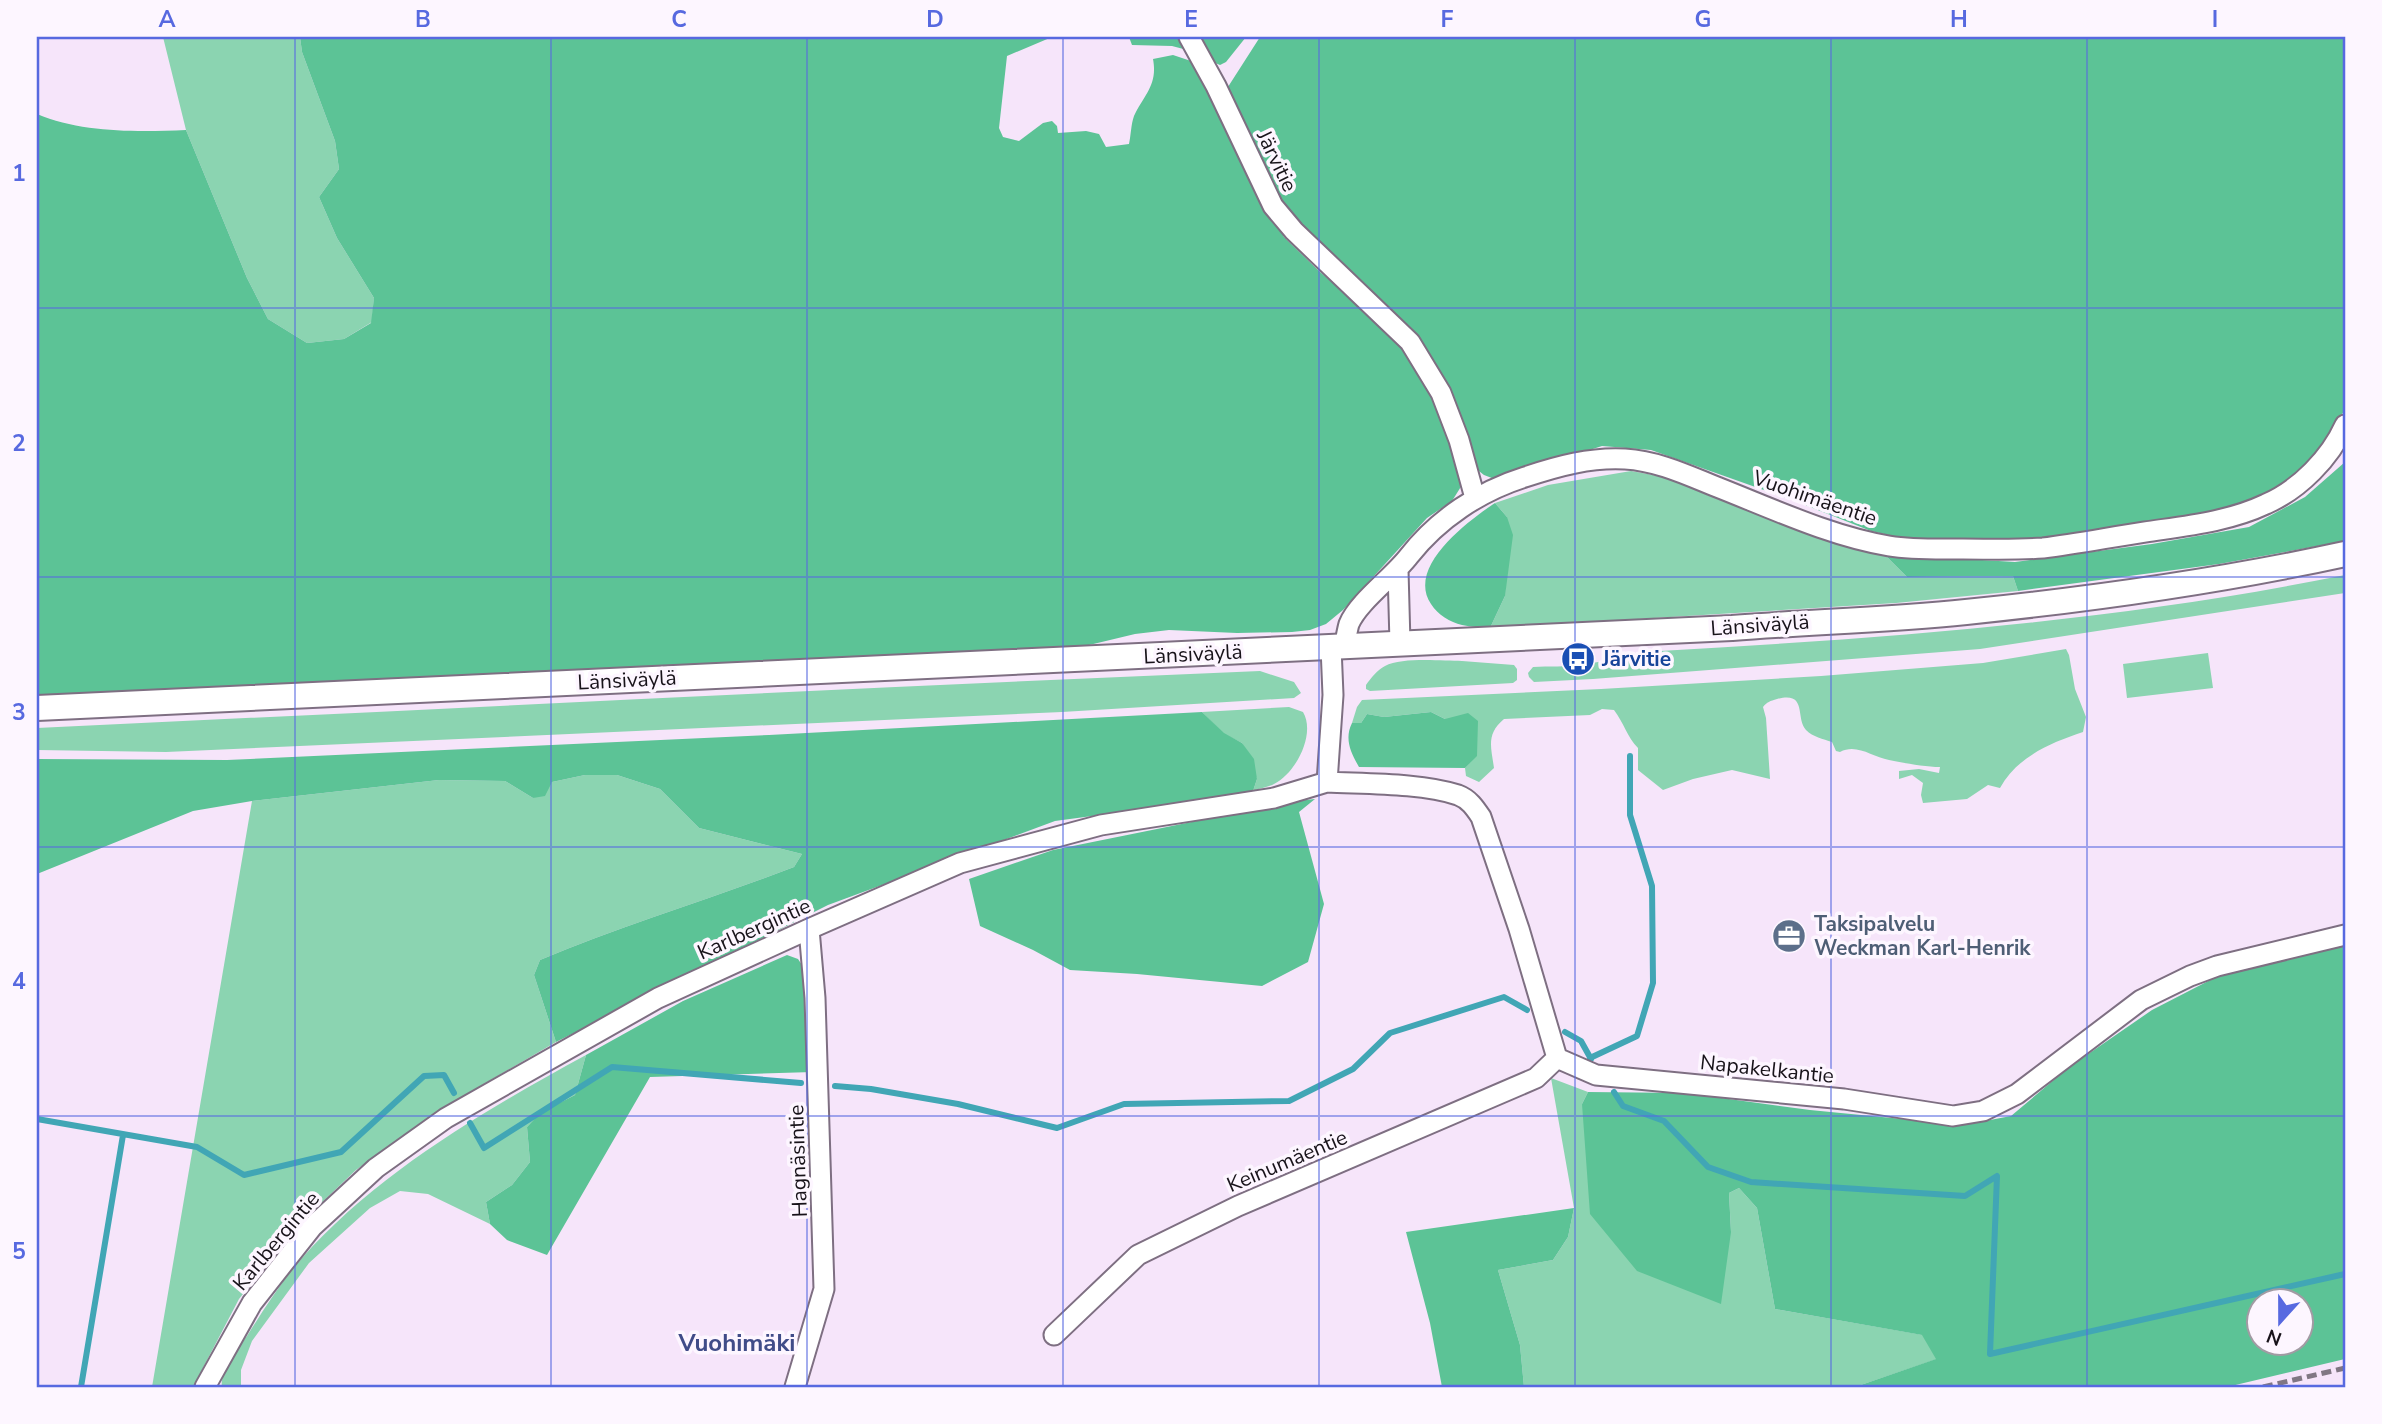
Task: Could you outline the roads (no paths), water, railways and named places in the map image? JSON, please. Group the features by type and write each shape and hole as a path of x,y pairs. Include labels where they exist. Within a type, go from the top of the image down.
{"main road":[{"name":"Länsiväylä","path":"37,708 1732,628 1965,612 2127,591 2270,569 2345,554"}],"street":[{"name":"Järvitie","path":"1189,37 1216,86 1273,206 1294,231 1410,342 1441,393 1459,440 1475,498"},
{"name":"Vuohimäentie","path":"1337,647 1364,603 1398,570 1419,544 1449,517 1475,498 1510,482 1549,469 1594,459 1627,459 1662,465 1806,522 1856,539 1890,546 1923,549 2042,548 2196,525 2235,516 2268,504 2318,467 2340,438 2345,425"},
{"path":"1398,570 1400,643"},
{"path":"1337,647 1327,782 1399,785 1433,790 1460,795 1474,805 1481,817 1519,929 1557,1058"},
{"name":"Karlbergintie","path":"205,1387 252,1303 312,1227 376,1168 446,1118 658,998 960,863 1101,825 1274,798 1327,782"},
{"name":"Hagnäsintie","path":"795,1387 824,1289 816,998 809,929"},
{"name":"Napakelkantie","path":"1557,1058 1596,1075 1844,1099 1953,1116 1973,1113 1983,1111 2017,1094 2141,1000 2190,976 2217,966 2345,935"},
{"name":"Keinumäentie","path":"1054,1335 1138,1255 1238,1206 1536,1078 1557,1058"}],"waterway":[{"path":"1590,1058 1637,1036 1653,983 1652,886 1630,815 1630,756"},
{"path":"835,1086 871,1089 958,1104 1057,1128 1124,1104 1289,1101 1353,1069 1390,1033 1504,997 1527,1010"},
{"path":"1565,1032 1581,1041 1591,1059"},
{"path":"470,1123 484,1148 612,1067 801,1083"},
{"path":"37,1119 197,1147 244,1175 341,1152 424,1076 444,1075 454,1093"},
{"path":"1614,1092 1623,1106 1664,1121 1708,1167 1751,1182 1965,1196 1997,1176 1990,1354 2345,1274"},
{"path":"81,1387 123,1135"}],"railway":[{"path":"2263,1387 2345,1368"}],"place":[{"name":"Järvitie","path":"1578,659"},
{"name":"Taksipalvelu Weckman Karl-Henrik","path":"1789,936"}],"district":[{"name":"Vuohimäki","path":"737,1343"}]}
